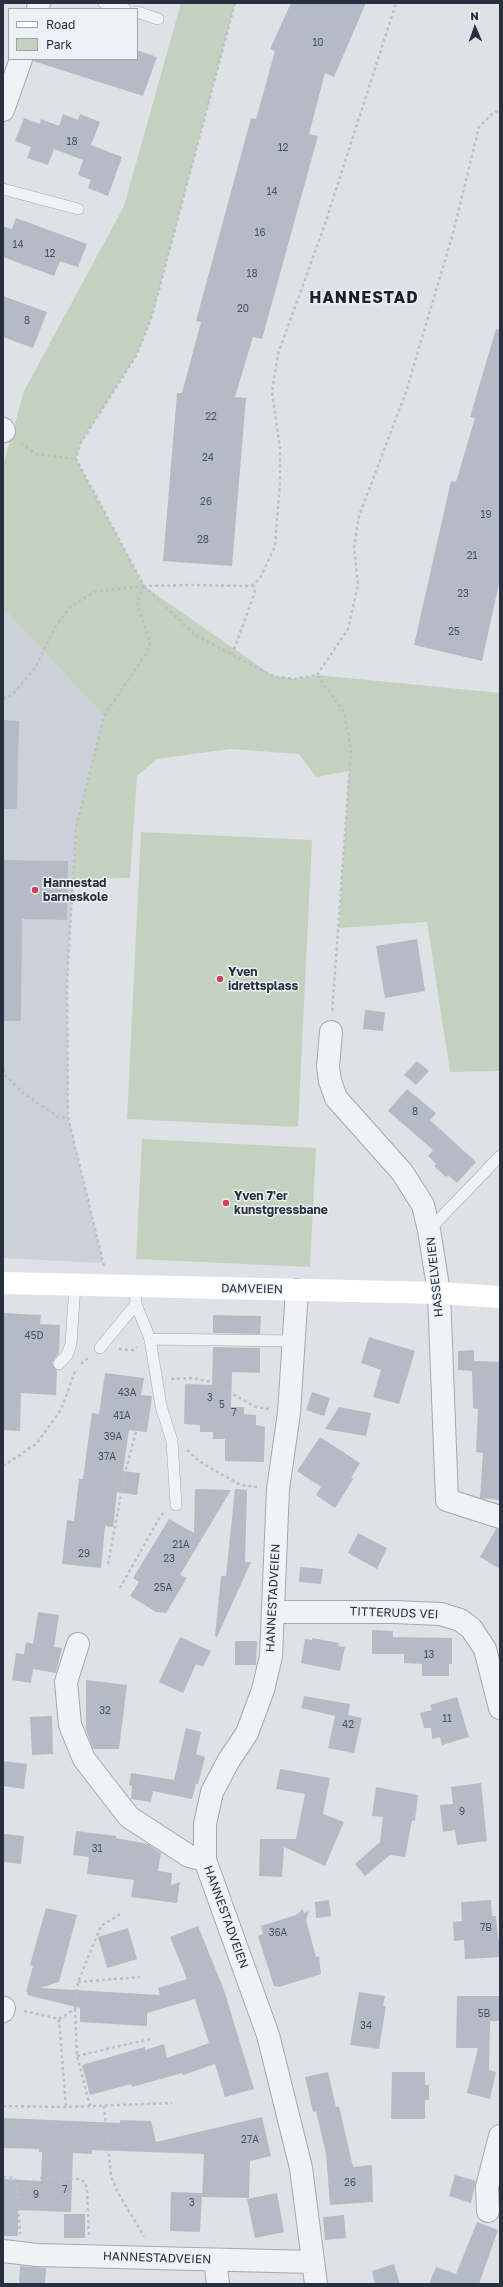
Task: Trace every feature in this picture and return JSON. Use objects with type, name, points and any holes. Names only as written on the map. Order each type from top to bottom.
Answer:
[{"type":"street","points":[[3,110],[21,60]]},
{"type":"street","name":"HASSELVEIEN","points":[[331,1032],[328,1067],[330,1081],[336,1098],[402,1172],[423,1205],[430,1230],[439,1293],[447,1500],[500,1517]]},
{"type":"street","name":"DAMVEIEN","points":[[3,1284],[107,1285],[136,1295],[297,1290],[439,1293],[500,1297]]},
{"type":"street","name":"HANNESTADVEIEN","points":[[297,1290],[289,1413],[278,1489],[271,1656],[263,1690],[247,1733],[229,1760],[212,1792],[205,1824],[205,1860],[268,2035],[301,2168],[316,2284]]},
{"type":"street","name":"TITTERUDS VEI","points":[[274,1612],[394,1612],[441,1614],[460,1620],[471,1628],[485,1649],[500,1708]]},
{"type":"street","points":[[78,1644],[66,1682],[70,1726],[84,1760],[129,1818],[190,1856],[205,1860]]},
{"type":"street","points":[[488,2210],[487,2188],[500,2136]]},
{"type":"street","name":"HANNESTADVEIEN","points":[[12,2252],[89,2256],[312,2262]]},
{"type":"street","points":[[215,2260],[218,2284]]},
{"type":"lane","points":[[104,3],[122,8]]},
{"type":"lane","points":[[138,12],[158,19]]},
{"type":"lane","points":[[3,189],[78,209]]},
{"type":"lane","points":[[430,1230],[500,1156]]},
{"type":"lane","points":[[59,1364],[68,1355],[71,1344],[75,1284]]},
{"type":"lane","points":[[136,1295],[150,1338],[161,1406],[172,1441],[176,1505]]},
{"type":"lane","points":[[100,1348],[136,1295]]},
{"type":"lane","points":[[150,1338],[294,1341]]},
{"type":"path","points":[[235,3],[152,316],[136,356],[80,444],[76,459],[144,586],[195,634],[273,676],[294,679],[317,675],[348,628],[358,585],[354,547],[359,516],[406,392],[453,233],[479,127],[493,113],[500,110]]},
{"type":"path","points":[[3,699],[12,695],[35,668],[56,626],[71,606],[94,592],[144,586],[191,584],[247,586],[253,585],[260,578],[275,546],[280,482],[280,448],[272,392],[278,354],[324,227],[396,3]]},
{"type":"path","points":[[4,430],[36,454],[76,459]]},
{"type":"path","points":[[232,655],[255,592],[253,585]]},
{"type":"path","points":[[107,1285],[105,1270],[68,1118],[67,981],[76,827],[104,716],[147,652],[150,643],[137,602],[144,586]]},
{"type":"path","points":[[317,675],[344,712],[351,750],[331,1032]]},
{"type":"path","points":[[3,1069],[6,1076],[23,1093],[58,1117],[68,1118]]},
{"type":"path","points":[[80,1365],[100,1348],[133,1350],[150,1338]]},
{"type":"path","points":[[3,1467],[36,1444],[41,1438],[61,1410],[75,1369]]},
{"type":"path","points":[[156,1380],[193,1378],[211,1382],[256,1407],[289,1413]]},
{"type":"path","points":[[108,1564],[125,1473],[137,1428],[161,1406]]},
{"type":"path","points":[[172,1441],[183,1446],[199,1460],[242,1485],[278,1489]]},
{"type":"path","points":[[120,1588],[161,1515],[176,1505]]},
{"type":"path","points":[[90,2106],[78,2056],[75,2009],[78,1982],[101,1926],[120,1914]]},
{"type":"path","points":[[78,1982],[140,1977]]},
{"type":"path","points":[[4,2010],[35,2012],[59,2019],[75,2009]]},
{"type":"path","points":[[59,2019],[66,2107]]},
{"type":"path","points":[[78,2056],[150,2039]]},
{"type":"path","points":[[3,2106],[66,2107],[172,2103]]},
{"type":"path","points":[[104,2106],[111,2176],[118,2193],[148,2243],[152,2257]]},
{"type":"path","points":[[3,2177],[14,2178],[18,2187],[12,2252]]},
{"type":"path","points":[[40,2178],[79,2179],[84,2182],[87,2189],[89,2256]]},
{"type":"shaded area","points":[[3,608],[104,716],[76,827],[67,981],[68,1117],[103,1263],[3,1258]]},
{"type":"green space","points":[[181,3],[235,3],[152,316],[136,356],[80,444],[76,459],[144,586],[273,676],[294,679],[318,676],[317,675],[500,693],[500,1071],[450,1072],[427,922],[339,928],[349,771],[316,777],[299,754],[230,749],[157,759],[137,776],[130,878],[73,879],[76,827],[104,716],[3,608],[3,466],[24,391],[124,206]]},
{"type":"green space","name":"Yven idrettsplass","points":[[141,832],[312,840],[298,1127],[127,1119]]},
{"type":"green space","name":"Yven 7'er kunstgressbane","points":[[142,1139],[316,1148],[310,1267],[136,1259]]},
{"type":"building","points":[[291,3],[366,3],[334,77],[325,73],[309,134],[318,136],[262,339],[253,337],[235,397],[246,398],[232,566],[163,561],[177,393],[182,393],[201,322],[196,321],[251,118],[256,119],[275,51],[270,49]]},
{"type":"building","points":[[138,50],[157,57],[143,96],[33,61],[138,60]]},
{"type":"building","points":[[63,114],[78,120],[80,114],[100,122],[91,145],[122,157],[108,196],[88,188],[91,180],[78,175],[83,160],[54,149],[48,165],[27,158],[31,147],[15,141],[24,118],[40,124],[41,119],[59,126]]},
{"type":"building","points":[[16,218],[87,244],[78,267],[60,261],[54,276],[3,257],[3,226],[12,229]]},
{"type":"building","points":[[3,296],[47,312],[33,348],[3,337]]},
{"type":"building","points":[[496,329],[500,330],[500,579],[482,661],[414,645],[451,481],[456,482],[475,418],[470,417]]},
{"type":"building","points":[[3,720],[19,721],[17,809],[3,809]]},
{"type":"building","name":"Hannestad barneskole","points":[[3,860],[68,861],[67,920],[22,919],[21,1021],[3,1021]]},
{"type":"building","points":[[417,939],[425,991],[385,998],[376,946]]},
{"type":"building","points":[[365,1010],[385,1012],[383,1031],[363,1029]]},
{"type":"building","points":[[417,1061],[429,1071],[416,1085],[404,1075]]},
{"type":"building","points":[[407,1089],[436,1113],[430,1120],[476,1162],[457,1183],[448,1175],[446,1177],[434,1166],[436,1164],[428,1156],[433,1150],[388,1111]]},
{"type":"building","points":[[3,1313],[41,1315],[40,1324],[60,1325],[59,1353],[52,1363],[57,1371],[56,1395],[21,1393],[20,1431],[3,1430]]},
{"type":"building","points":[[213,1315],[261,1316],[260,1334],[213,1333]]},
{"type":"building","points":[[369,1337],[415,1351],[399,1404],[373,1397],[381,1370],[361,1363]]},
{"type":"building","points":[[213,1347],[260,1348],[260,1373],[232,1372],[231,1407],[244,1407],[244,1414],[256,1415],[256,1425],[265,1427],[264,1462],[225,1461],[225,1439],[213,1439],[213,1432],[200,1432],[200,1425],[184,1424],[185,1384],[212,1385]]},
{"type":"building","points":[[474,1350],[474,1361],[500,1362],[500,1500],[480,1498],[483,1453],[476,1452],[478,1409],[473,1408],[472,1371],[458,1370],[458,1351]]},
{"type":"building","points":[[105,1373],[144,1378],[141,1395],[152,1396],[147,1432],[129,1430],[123,1471],[140,1473],[137,1495],[117,1492],[113,1527],[105,1526],[101,1568],[62,1564],[67,1520],[74,1521],[79,1479],[83,1479],[92,1413],[99,1414]]},
{"type":"building","points":[[312,1392],[330,1398],[324,1416],[306,1410]]},
{"type":"building","points":[[339,1407],[371,1413],[366,1436],[325,1429]]},
{"type":"building","points":[[320,1437],[360,1463],[351,1478],[354,1478],[335,1508],[316,1495],[321,1487],[297,1471]]},
{"type":"building","points":[[195,1489],[231,1490],[180,1575],[187,1578],[166,1613],[156,1612],[130,1596],[139,1582],[133,1578],[169,1519],[194,1533]]},
{"type":"building","points":[[235,1489],[247,1490],[245,1562],[251,1562],[217,1637],[215,1636],[221,1576],[226,1576]]},
{"type":"building","points":[[496,1529],[500,1529],[500,1569],[480,1557]]},
{"type":"building","points":[[358,1533],[387,1548],[377,1569],[348,1553]]},
{"type":"building","points":[[300,1567],[323,1569],[321,1584],[299,1582]]},
{"type":"building","points":[[38,1612],[59,1615],[54,1647],[62,1648],[56,1673],[33,1669],[31,1683],[12,1680],[16,1653],[24,1654],[26,1642],[33,1644]]},
{"type":"building","points":[[372,1630],[393,1631],[393,1637],[452,1638],[452,1664],[449,1664],[449,1676],[422,1676],[422,1664],[404,1663],[404,1654],[372,1654]]},
{"type":"building","points":[[180,1637],[211,1651],[203,1667],[196,1664],[183,1693],[159,1682]]},
{"type":"building","points":[[312,1638],[339,1643],[338,1646],[345,1647],[340,1671],[301,1663],[305,1639],[312,1640]]},
{"type":"building","points":[[235,1641],[257,1641],[256,1665],[235,1665]]},
{"type":"building","points":[[86,1680],[127,1685],[119,1749],[93,1749],[86,1730]]},
{"type":"building","points":[[304,1696],[350,1704],[348,1715],[362,1718],[354,1753],[328,1748],[335,1716],[301,1708]]},
{"type":"building","points":[[457,1697],[469,1737],[442,1745],[440,1737],[432,1739],[431,1728],[424,1728],[420,1713],[432,1710],[430,1705]]},
{"type":"building","points":[[52,1716],[53,1754],[32,1755],[30,1717]]},
{"type":"building","points":[[186,1728],[201,1732],[196,1754],[205,1757],[198,1784],[196,1784],[192,1799],[153,1791],[151,1802],[131,1799],[132,1786],[129,1785],[131,1773],[174,1780]]},
{"type":"building","points":[[3,1761],[27,1764],[24,1789],[3,1786]]},
{"type":"building","points":[[280,1769],[330,1778],[323,1814],[344,1822],[325,1866],[284,1847],[282,1877],[259,1876],[260,1839],[296,1839],[305,1794],[276,1789]]},
{"type":"building","points":[[481,1783],[487,1841],[457,1845],[455,1830],[443,1832],[440,1805],[453,1804],[451,1787]]},
{"type":"building","points":[[376,1787],[418,1795],[415,1821],[412,1820],[405,1857],[390,1855],[365,1876],[355,1864],[380,1842],[383,1817],[372,1816]]},
{"type":"building","points":[[76,1831],[116,1836],[116,1838],[148,1844],[161,1853],[158,1871],[172,1873],[171,1885],[180,1882],[177,1903],[131,1897],[134,1880],[87,1874],[89,1857],[73,1855]]},
{"type":"building","points":[[3,1834],[24,1836],[21,1864],[3,1862]]},
{"type":"building","points":[[329,1900],[331,1916],[316,1918],[315,1902]]},
{"type":"building","points":[[491,1900],[492,1916],[496,1916],[498,1939],[500,1939],[500,1957],[465,1959],[464,1940],[454,1941],[453,1922],[462,1921],[461,1902]]},
{"type":"building","points":[[46,1908],[77,1915],[59,1982],[40,1988],[160,1995],[158,1988],[187,1979],[170,1937],[198,1926],[224,1990],[254,2089],[225,2097],[215,2064],[183,2075],[182,2073],[132,2087],[131,2084],[90,2095],[82,2065],[145,2047],[145,2050],[164,2044],[167,2058],[209,2043],[195,1999],[147,2013],[147,2026],[80,2022],[80,2008],[27,1995],[28,1992],[26,1992],[33,1966],[30,1965]]},
{"type":"building","points":[[303,1909],[304,1913],[309,1911],[306,1920],[316,1957],[319,1956],[321,1974],[279,1987],[274,1986],[258,1936],[263,1934],[261,1926],[296,1915]]},
{"type":"building","points":[[128,1928],[137,1959],[107,1968],[98,1937]]},
{"type":"building","points":[[359,1992],[385,1996],[383,2006],[386,2006],[379,2049],[350,2045]]},
{"type":"building","points":[[457,1996],[500,1996],[500,2021],[490,2021],[489,2070],[496,2072],[490,2099],[467,2093],[478,2048],[456,2048]]},
{"type":"building","points":[[328,2072],[336,2107],[339,2106],[353,2167],[372,2165],[373,2202],[330,2205],[326,2154],[316,2111],[313,2112],[305,2077]]},
{"type":"building","points":[[392,2072],[425,2072],[425,2085],[429,2085],[429,2100],[425,2100],[425,2119],[391,2119]]},
{"type":"building","points":[[262,2117],[271,2156],[250,2161],[249,2198],[202,2197],[204,2154],[92,2150],[92,2154],[73,2153],[71,2212],[18,2210],[18,2236],[3,2236],[3,2179],[41,2181],[42,2152],[39,2152],[39,2149],[3,2148],[3,2118],[120,2123],[120,2120],[151,2121],[156,2142]]},
{"type":"building","points":[[455,2175],[476,2181],[471,2203],[449,2196]]},
{"type":"building","points":[[171,2192],[202,2193],[200,2232],[170,2231]]},
{"type":"building","points":[[277,2193],[284,2232],[255,2238],[247,2199]]},
{"type":"building","points":[[64,2214],[85,2214],[85,2238],[64,2238]]},
{"type":"building","points":[[344,2215],[346,2238],[325,2240],[323,2217]]},
{"type":"building","points":[[477,2222],[498,2230],[479,2284],[429,2284],[436,2267],[456,2274]]},
{"type":"building","points":[[394,2264],[400,2284],[375,2284],[372,2271]]},
{"type":"building","points":[[20,2266],[46,2268],[45,2284],[19,2284]]},
{"type":"place","name":"Hannestad barneskole","points":[[35,890]]},
{"type":"place","name":"Yven idrettsplass","points":[[220,979]]},
{"type":"place","name":"Yven 7'er kunstgressbane","points":[[226,1203]]},
{"type":"district","name":"HANNESTAD","points":[[364,298]]}]
